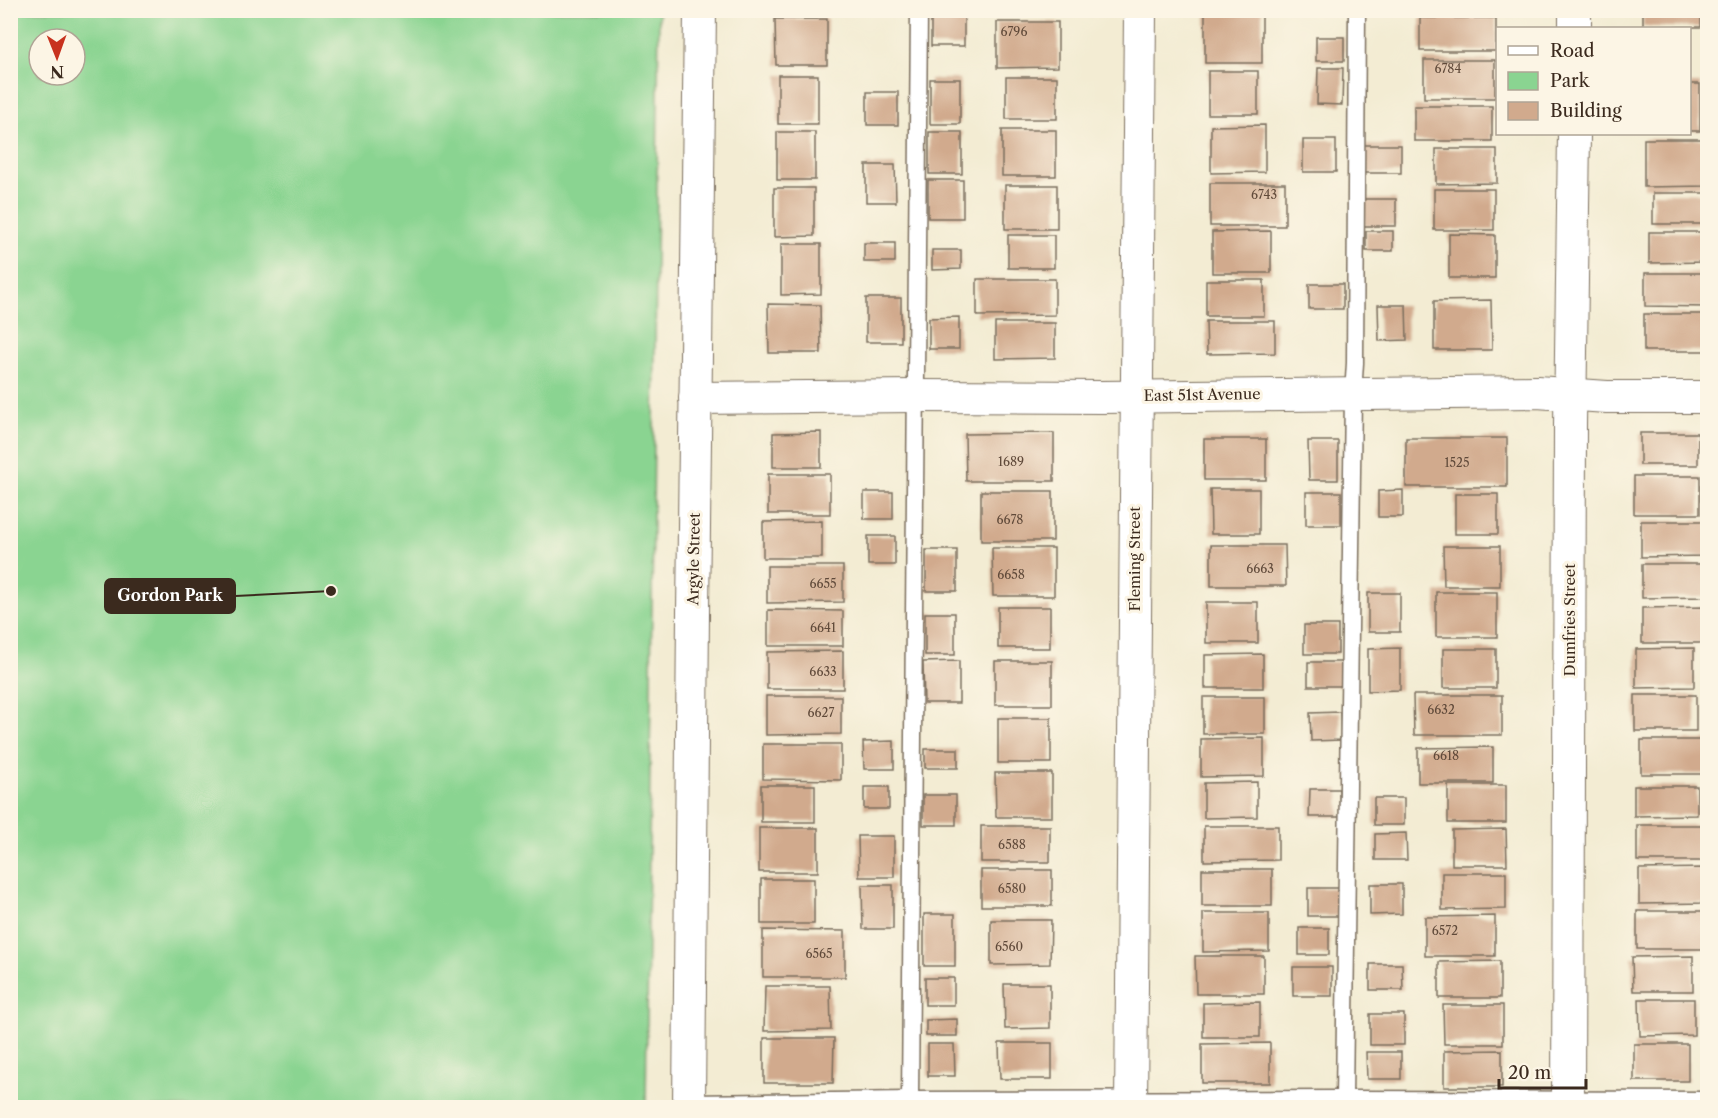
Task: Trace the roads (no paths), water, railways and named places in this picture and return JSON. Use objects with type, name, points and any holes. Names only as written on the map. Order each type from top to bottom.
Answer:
[{"type":"street","name":"Argyle Street","points":[[689,1105],[700,10]]},
{"type":"street","name":"Fleming Street","points":[[1132,1104],[1140,10]]},
{"type":"street","points":[[1575,10],[1575,27]]},
{"type":"street","name":"Dumfries Street","points":[[1568,1104],[1574,135]]},
{"type":"street","name":"East 51st Avenue","points":[[695,398],[1530,392],[1607,397],[1707,397]]},
{"type":"lane","points":[[910,1100],[919,10]]},
{"type":"lane","points":[[1344,1099],[1355,363],[1357,10]]},
{"type":"lane","points":[[689,1105],[910,1100],[1132,1104],[1344,1099],[1568,1104],[1707,1100]]},
{"type":"place","name":"Gordon Park","points":[[331,591]]}]
